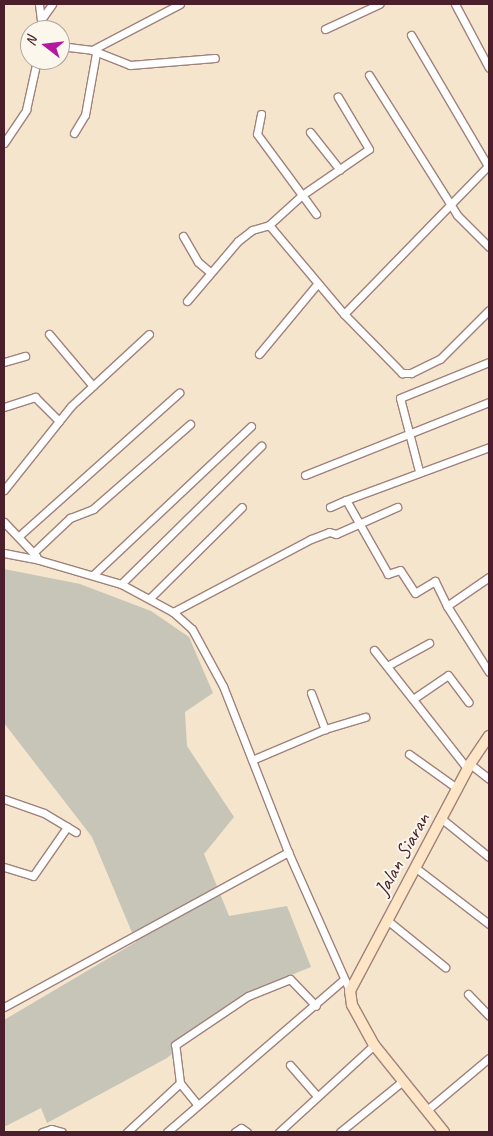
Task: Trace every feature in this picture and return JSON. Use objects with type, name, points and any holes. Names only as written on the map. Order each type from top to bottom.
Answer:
[{"type":"street","points":[[39,4],[42,17]]},
{"type":"street","points":[[42,17],[52,4]]},
{"type":"street","points":[[94,52],[180,4]]},
{"type":"street","points":[[325,29],[380,4]]},
{"type":"street","points":[[455,4],[489,68]]},
{"type":"street","points":[[344,314],[489,166],[411,35]]},
{"type":"street","points":[[70,48],[94,52],[130,65],[214,58]]},
{"type":"street","points":[[74,133],[85,115],[94,52]]},
{"type":"street","points":[[4,143],[26,110],[35,70]]},
{"type":"street","points":[[369,75],[408,132],[450,204],[489,247]]},
{"type":"street","points":[[187,300],[210,272],[252,230],[269,225],[302,196],[370,147],[338,98]]},
{"type":"street","points":[[261,114],[257,134],[316,214]]},
{"type":"street","points":[[310,132],[340,170]]},
{"type":"street","points":[[269,225],[344,314],[397,371],[406,373],[440,359],[489,313]]},
{"type":"street","points":[[183,236],[198,262],[210,272]]},
{"type":"street","points":[[259,354],[318,283]]},
{"type":"street","points":[[49,334],[92,386]]},
{"type":"street","points":[[4,490],[59,421],[92,386],[149,334]]},
{"type":"street","points":[[4,362],[25,356]]},
{"type":"street","points":[[419,471],[400,398],[489,362]]},
{"type":"street","points":[[18,536],[179,393]]},
{"type":"street","points":[[4,407],[35,397],[59,421]]},
{"type":"street","points":[[305,475],[489,402]]},
{"type":"street","points":[[34,552],[70,518],[93,509],[190,424]]},
{"type":"street","points":[[93,575],[251,426]]},
{"type":"street","points":[[121,584],[261,446]]},
{"type":"street","points":[[330,506],[419,471],[489,447]]},
{"type":"street","points":[[346,500],[388,574],[400,570],[415,593],[434,581],[447,606],[489,672]]},
{"type":"street","points":[[150,598],[242,507]]},
{"type":"street","points":[[173,612],[311,539],[329,532],[336,534],[398,507]]},
{"type":"street","points":[[4,522],[34,552],[39,560]]},
{"type":"street","points":[[4,553],[39,560],[121,584],[173,612],[197,636],[223,686],[288,852],[350,991],[352,1005],[374,1045],[444,1132]]},
{"type":"street","points":[[447,606],[489,577]]},
{"type":"street","points":[[387,666],[429,643]]},
{"type":"street","points":[[374,650],[468,766],[489,779]]},
{"type":"street","points":[[413,699],[448,675],[468,702]]},
{"type":"street","points":[[312,692],[325,729]]},
{"type":"street","points":[[252,760],[325,729],[366,717]]},
{"type":"street","name":"Jalan Siaran","points":[[350,991],[458,789],[468,766],[489,736]]},
{"type":"street","points":[[409,754],[458,789]]},
{"type":"street","points":[[4,799],[44,813],[76,832]]},
{"type":"street","points":[[442,819],[489,857]]},
{"type":"street","points":[[4,867],[33,876],[67,827]]},
{"type":"street","points":[[4,1007],[288,852]]},
{"type":"street","points":[[416,868],[489,924]]},
{"type":"street","points":[[387,920],[445,967]]},
{"type":"street","points":[[197,1104],[180,1083],[174,1046],[248,996],[290,979],[316,1006]]},
{"type":"street","points":[[167,1132],[197,1104],[316,1006],[344,979]]},
{"type":"street","points":[[468,994],[489,1016]]},
{"type":"street","points":[[279,1132],[374,1045]]},
{"type":"street","points":[[427,1110],[488,1062]]},
{"type":"street","points":[[290,1065],[317,1096]]},
{"type":"street","points":[[340,1132],[404,1080]]},
{"type":"street","points":[[126,1132],[180,1083]]},
{"type":"street","points":[[235,1132],[241,1128],[247,1132]]},
{"type":"street","points":[[42,1132],[50,1129],[62,1132]]},
{"type":"shaded area","points":[[4,569],[80,584],[151,611],[189,637],[213,693],[185,712],[187,746],[234,817],[204,854],[229,916],[287,906],[311,967],[244,994],[167,1058],[47,1123],[41,1108],[4,1127],[4,1020],[136,942],[92,837],[4,723]]}]
